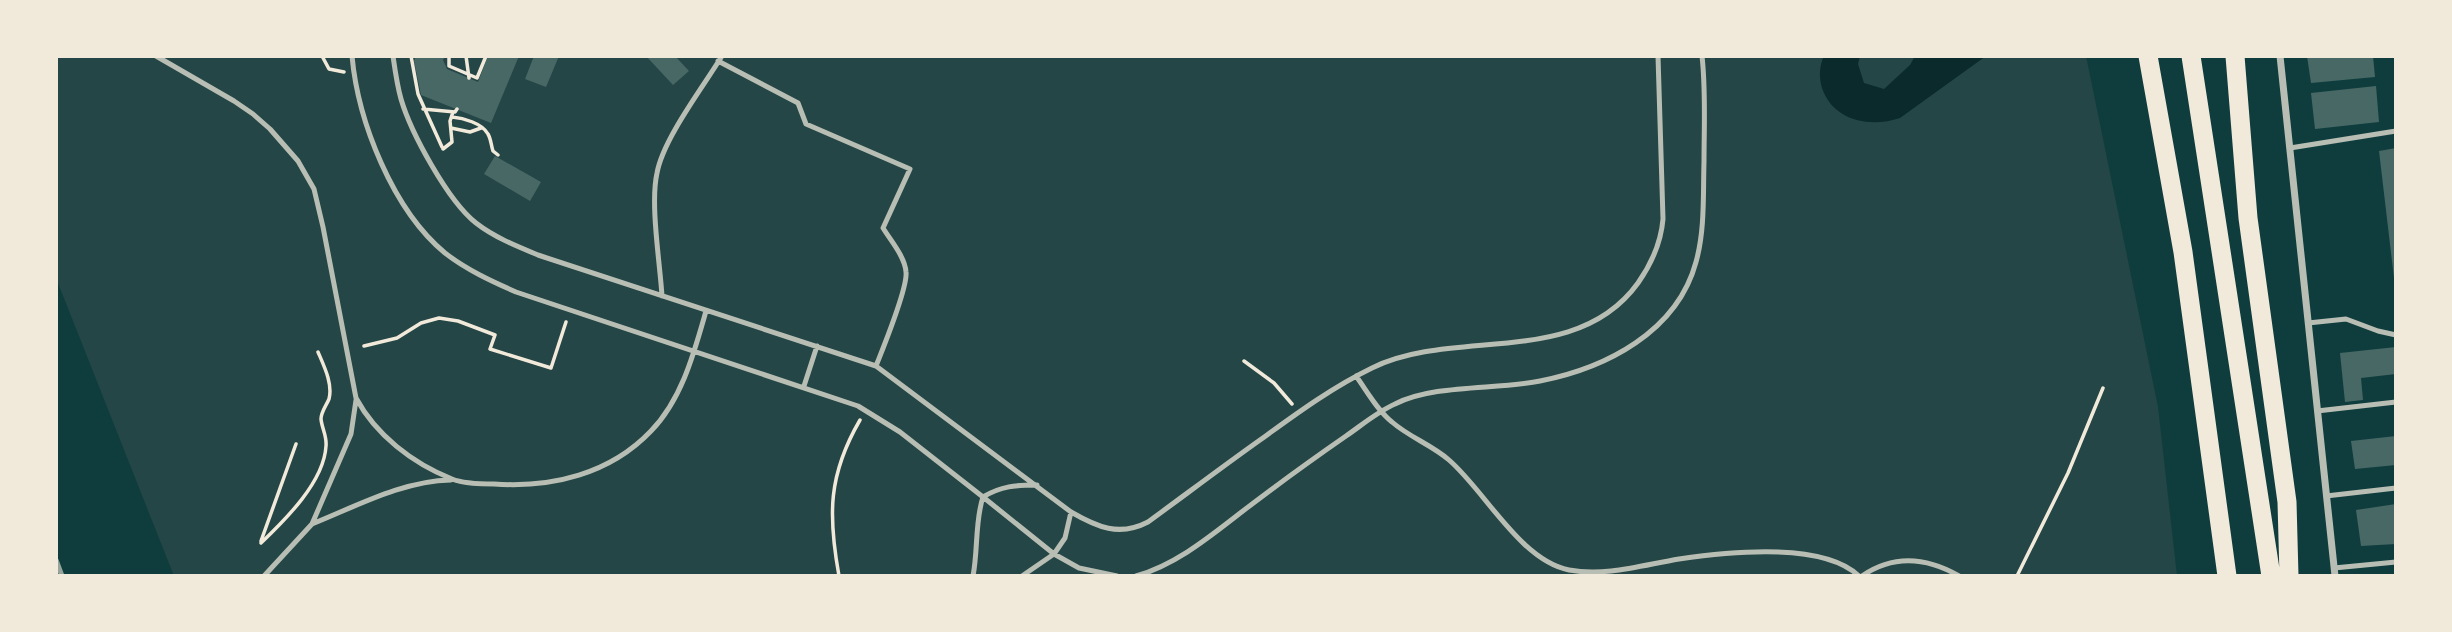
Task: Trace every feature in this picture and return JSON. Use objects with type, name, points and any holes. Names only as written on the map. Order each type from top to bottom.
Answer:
[{"type":"highway","points":[[2192,56],[2271,576]]},
{"type":"highway","points":[[2235,56],[2248,218],[2287,502],[2289,576]]},
{"type":"highway","points":[[2148,59],[2183,252],[2225,552],[2226,576]]},
{"type":"street","points":[[2280,56],[2335,572]]},
{"type":"lane","points":[[156,56],[253,114],[270,129],[298,161],[314,189],[317,202],[356,398],[355,419],[312,524],[264,576]]},
{"type":"lane","points":[[352,56],[353,72],[366,125],[404,205],[428,237],[461,265],[516,292],[804,386],[866,410],[900,432],[1054,554],[1079,568],[1117,576]]},
{"type":"lane","points":[[393,56],[407,116],[439,177],[475,223],[538,255],[876,366],[1071,512],[1105,529],[1116,531],[1137,528],[1148,522],[1298,412],[1356,376],[1394,359],[1415,353],[1516,343],[1560,333],[1614,309],[1631,292],[1648,268],[1662,234],[1658,56]]},
{"type":"lane","points":[[1136,576],[1161,567],[1197,546],[1285,478],[1395,404],[1426,394],[1541,381],[1585,369],[1614,356],[1645,337],[1676,303],[1690,279],[1699,243],[1703,172],[1702,56]]},
{"type":"lane","points":[[662,296],[655,206],[656,173],[667,144],[720,59],[799,103],[806,124],[910,169],[883,228],[907,273],[876,366]]},
{"type":"lane","points":[[2290,148],[2396,131]]},
{"type":"lane","points":[[312,524],[413,484],[432,480],[525,486],[574,477],[612,462],[650,432],[664,415],[681,385],[706,311]]},
{"type":"lane","points":[[2308,323],[2346,319],[2396,335]]},
{"type":"lane","points":[[804,386],[817,346]]},
{"type":"lane","points":[[1356,376],[1382,412],[1405,432],[1449,460],[1524,544],[1544,559],[1566,569],[1589,572],[1748,553],[1798,554],[1838,561],[1860,576],[1895,560],[1909,559],[1947,569],[1959,576]]},
{"type":"lane","points":[[356,398],[367,419],[383,436],[404,453],[454,480]]},
{"type":"lane","points":[[2317,411],[2396,402]]},
{"type":"lane","points":[[973,576],[979,510],[983,497],[999,488],[1037,485]]},
{"type":"lane","points":[[2326,496],[2396,488]]},
{"type":"lane","points":[[1023,576],[1054,554],[1065,538],[1071,512]]},
{"type":"lane","points":[[2335,572],[2396,562]]},
{"type":"path","points":[[322,56],[324,64],[334,72],[353,72]]},
{"type":"path","points":[[411,56],[418,94],[443,148],[452,142],[454,113]]},
{"type":"path","points":[[450,56],[449,66],[477,78],[486,56]]},
{"type":"path","points":[[466,56],[469,76]]},
{"type":"path","points":[[423,108],[454,113],[481,128],[490,137],[493,151],[498,155]]},
{"type":"path","points":[[451,128],[470,132],[481,128]]},
{"type":"path","points":[[364,346],[397,338],[430,319],[448,318],[495,335],[491,349],[551,368],[570,310]]},
{"type":"path","points":[[296,444],[261,543],[307,491],[325,453],[326,438],[321,414],[330,397],[330,388],[318,352]]},
{"type":"path","points":[[1244,361],[1274,383],[1298,412]]},
{"type":"path","points":[[2017,576],[2068,472],[2103,388]]},
{"type":"path","points":[[839,576],[831,535],[831,502],[837,470],[853,432],[866,410]]},
{"type":"shaded area","points":[[56,56],[2086,56],[2158,407],[2177,576],[174,576],[56,278]]},
{"type":"shaded area","points":[[1824,56],[1860,56],[1858,64],[1864,83],[1884,89],[1910,65],[1915,56],[1986,56],[1900,118],[1865,122],[1844,115],[1827,99],[1820,76]]},
{"type":"building","points":[[416,56],[445,56],[443,60],[447,69],[478,82],[488,56],[519,56],[491,123],[421,95],[414,61]]},
{"type":"building","points":[[534,56],[559,56],[546,87],[525,79]]},
{"type":"building","points":[[646,56],[675,56],[689,71],[673,85]]},
{"type":"building","points":[[2307,56],[2373,56],[2375,77],[2311,83]]},
{"type":"building","points":[[2376,86],[2379,122],[2315,129],[2311,93]]},
{"type":"building","points":[[2396,148],[2396,278],[2394,278],[2379,151]]},
{"type":"building","points":[[495,156],[541,182],[530,201],[484,174]]},
{"type":"building","points":[[2396,347],[2396,374],[2361,378],[2363,400],[2345,402],[2340,353]]},
{"type":"building","points":[[2396,436],[2396,465],[2355,469],[2351,441]]},
{"type":"building","points":[[2396,504],[2396,544],[2361,546],[2356,510]]},
{"type":"railway","points":[[56,560],[62,576]]}]
